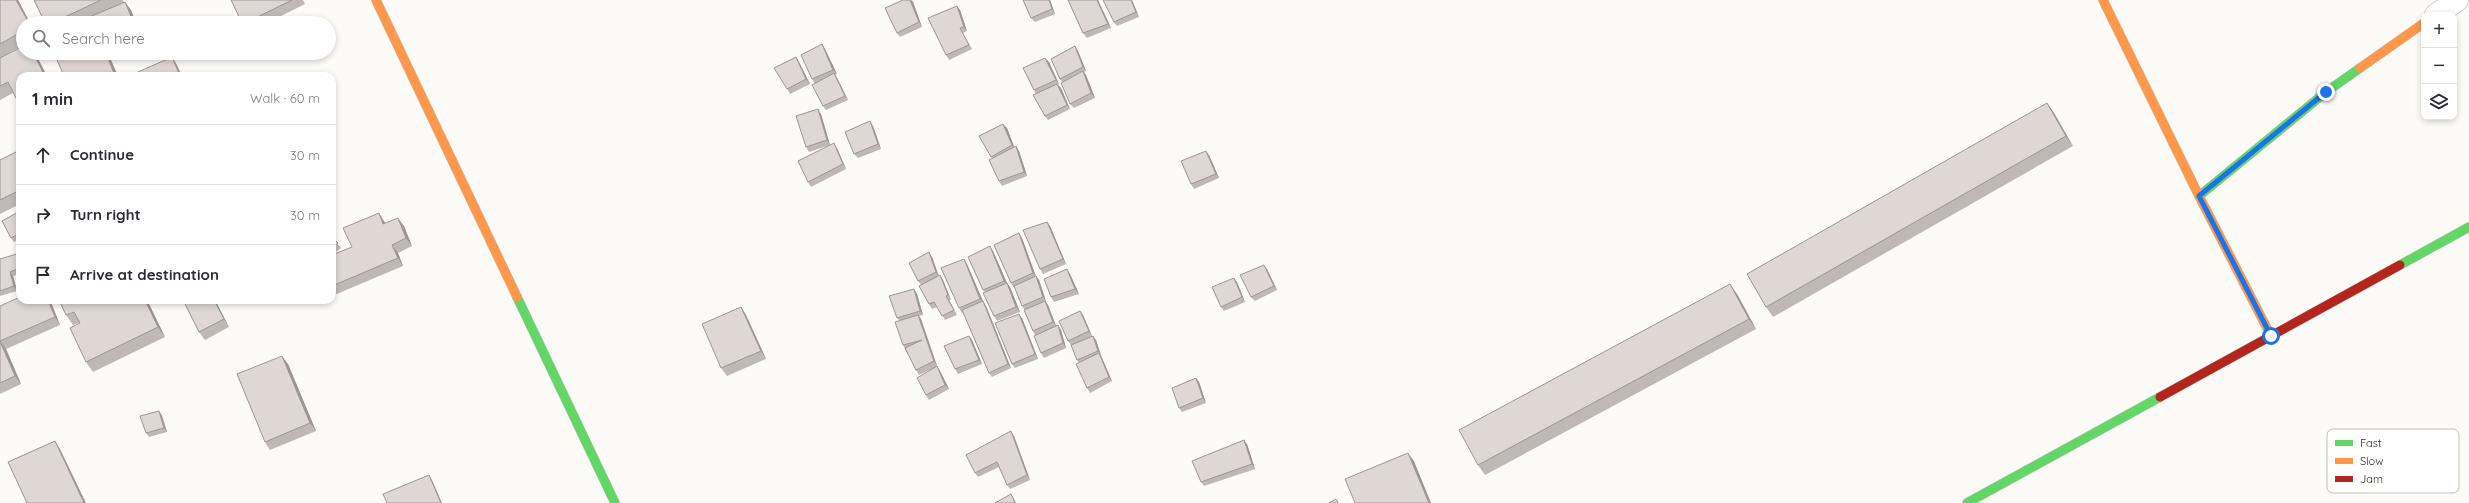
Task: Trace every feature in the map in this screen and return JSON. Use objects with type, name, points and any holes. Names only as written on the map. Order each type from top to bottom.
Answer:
[{"type":"main road","points":[[376,0],[615,503]]},
{"type":"main road","points":[[2103,0],[2199,196],[2271,336]]},
{"type":"main road","points":[[2199,196],[2326,92],[2421,25]]},
{"type":"main road","points":[[1967,503],[2469,227]]},
{"type":"street","points":[[2440,12],[2457,0]]},
{"type":"building","points":[[0,0],[16,0],[25,16],[16,16],[16,35],[0,44]]},
{"type":"building","points":[[34,0],[101,0],[67,16],[42,16]]},
{"type":"building","points":[[231,0],[292,0],[259,16],[239,16]]},
{"type":"building","points":[[903,0],[910,0],[919,22],[897,33],[885,8]]},
{"type":"building","points":[[1023,0],[1049,0],[1052,9],[1031,18]]},
{"type":"building","points":[[1068,0],[1097,0],[1108,24],[1083,33]]},
{"type":"building","points":[[1103,0],[1131,0],[1136,12],[1114,22]]},
{"type":"building","points":[[125,2],[131,16],[92,16]]},
{"type":"building","points":[[957,6],[964,27],[960,28],[969,45],[946,55],[928,18]]},
{"type":"building","points":[[822,44],[833,70],[812,79],[801,55]]},
{"type":"building","points":[[1075,46],[1083,67],[1060,79],[1051,59]]},
{"type":"building","points":[[16,50],[16,60],[37,60],[43,72],[16,72],[16,98],[8,82],[0,86],[0,58]]},
{"type":"building","points":[[796,57],[806,79],[787,89],[774,68]]},
{"type":"building","points":[[1045,58],[1056,80],[1034,90],[1023,68]]},
{"type":"building","points":[[57,60],[109,60],[113,72],[62,72]]},
{"type":"building","points":[[165,60],[173,60],[178,72],[138,72]]},
{"type":"building","points":[[1083,71],[1091,93],[1070,104],[1061,83]]},
{"type":"building","points":[[834,73],[845,96],[823,106],[812,85]]},
{"type":"building","points":[[1057,84],[1067,105],[1045,116],[1033,95]]},
{"type":"building","points":[[2047,103],[2066,136],[1766,307],[1747,274]]},
{"type":"building","points":[[818,109],[827,140],[806,147],[796,116]]},
{"type":"building","points":[[870,121],[878,144],[854,154],[845,132]]},
{"type":"building","points":[[1003,124],[1012,145],[991,157],[979,136]]},
{"type":"building","points":[[834,143],[843,164],[808,182],[798,161]]},
{"type":"building","points":[[1016,146],[1024,172],[999,181],[989,160]]},
{"type":"building","points":[[1206,151],[1216,174],[1191,184],[1181,161]]},
{"type":"building","points":[[16,152],[16,192],[0,200],[0,160]]},
{"type":"building","points":[[16,213],[16,235],[11,238],[2,221]]},
{"type":"building","points":[[379,213],[383,224],[398,218],[406,238],[392,245],[398,258],[336,284],[336,253],[352,247],[343,228]]},
{"type":"building","points":[[1047,222],[1063,259],[1040,269],[1023,230]]},
{"type":"building","points":[[1019,233],[1033,273],[1011,283],[994,245]]},
{"type":"building","points":[[990,246],[1004,281],[983,290],[968,257]]},
{"type":"building","points":[[929,252],[936,272],[918,281],[909,263]]},
{"type":"building","points":[[16,254],[16,270],[10,272],[14,286],[0,291],[0,259]]},
{"type":"building","points":[[964,259],[980,299],[959,308],[941,268]]},
{"type":"building","points":[[1264,265],[1274,286],[1251,297],[1240,275]]},
{"type":"building","points":[[1067,269],[1075,289],[1051,297],[1044,279]]},
{"type":"building","points":[[940,275],[948,295],[946,296],[954,310],[942,316],[934,302],[929,304],[919,286]]},
{"type":"building","points":[[1036,276],[1043,297],[1022,306],[1014,286]]},
{"type":"building","points":[[1234,278],[1242,297],[1221,307],[1212,287]]},
{"type":"building","points":[[1007,283],[1016,307],[994,316],[983,293]]},
{"type":"building","points":[[1730,284],[1749,319],[1478,465],[1459,430]]},
{"type":"building","points":[[914,289],[920,311],[897,318],[889,296]]},
{"type":"building","points":[[16,299],[16,304],[50,304],[55,317],[0,341],[0,306]]},
{"type":"building","points":[[983,301],[1008,364],[989,373],[962,310]]},
{"type":"building","points":[[1045,301],[1053,322],[1033,331],[1024,310]]},
{"type":"building","points":[[61,304],[147,304],[158,327],[86,362],[70,328],[80,323],[74,312],[66,315]]},
{"type":"building","points":[[185,304],[216,304],[224,319],[199,332]]},
{"type":"building","points":[[741,307],[761,351],[721,368],[702,324]]},
{"type":"building","points":[[1080,311],[1089,331],[1068,341],[1059,321]]},
{"type":"building","points":[[1019,314],[1035,354],[1012,364],[995,323]]},
{"type":"building","points":[[918,315],[934,361],[916,370],[905,348],[922,340],[903,345],[895,322]]},
{"type":"building","points":[[1058,325],[1063,343],[1041,353],[1034,336]]},
{"type":"building","points":[[969,336],[979,360],[955,369],[944,346]]},
{"type":"building","points":[[1093,336],[1098,351],[1077,360],[1071,345]]},
{"type":"building","points":[[0,341],[15,376],[0,383]]},
{"type":"building","points":[[1099,353],[1109,377],[1087,388],[1076,364]]},
{"type":"building","points":[[282,356],[310,423],[265,442],[237,374]]},
{"type":"building","points":[[937,366],[945,385],[926,395],[917,378]]},
{"type":"building","points":[[1196,378],[1203,398],[1179,408],[1172,388]]},
{"type":"building","points":[[159,411],[164,428],[146,433],[140,416]]},
{"type":"building","points":[[1011,431],[1027,475],[1007,485],[997,462],[975,473],[966,455]]},
{"type":"building","points":[[1244,440],[1252,464],[1201,482],[1192,461]]},
{"type":"building","points":[[55,441],[84,503],[27,503],[8,462]]},
{"type":"building","points":[[1408,453],[1429,503],[1355,503],[1345,479]]},
{"type":"building","points":[[429,475],[441,503],[387,503],[383,494]]},
{"type":"building","points":[[1011,494],[1015,503],[995,503]]},
{"type":"building","points":[[1336,499],[1338,503],[1329,503]]},
{"type":"traffic: fast","points":[[2199,196],[2326,92],[2360,68]]},
{"type":"traffic: fast","points":[[2400,265],[2469,227]]},
{"type":"traffic: fast","points":[[517,297],[615,503]]},
{"type":"traffic: fast","points":[[1967,503],[2160,397]]},
{"type":"traffic: slow","points":[[376,0],[517,297]]},
{"type":"traffic: slow","points":[[2103,0],[2199,196],[2271,336]]},
{"type":"traffic: slow","points":[[2360,68],[2421,25]]},
{"type":"traffic: jam","points":[[2160,397],[2400,265]]},
{"type":"route","points":[[2271,336],[2199,196],[2326,92]]}]
